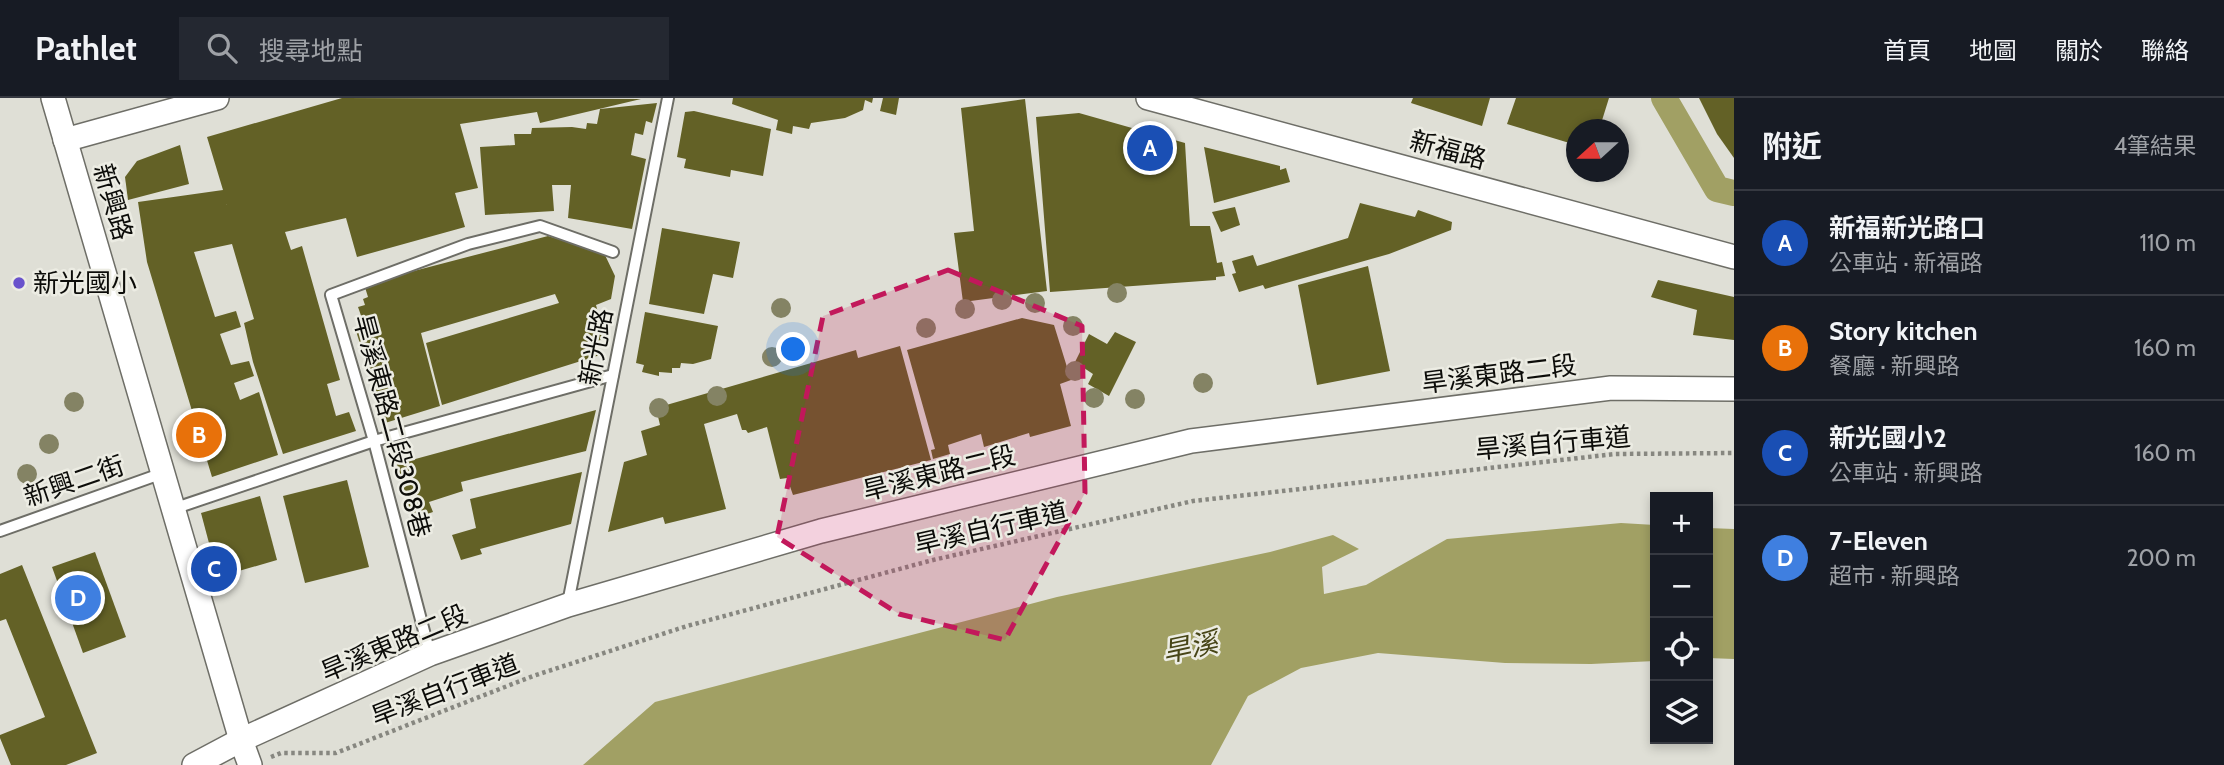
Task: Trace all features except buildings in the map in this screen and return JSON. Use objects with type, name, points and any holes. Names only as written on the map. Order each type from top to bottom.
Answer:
[{"type":"street","name":"新興路","points":[[53,98],[250,765]]},
{"type":"street","points":[[65,140],[217,98]]},
{"type":"street","name":"新福路","points":[[1148,98],[1734,257]]},
{"type":"street","name":"旱溪東路二段","points":[[194,765],[241,740],[429,654],[568,605],[821,531],[1191,442],[1611,388],[1734,389]]},
{"type":"lane","name":"新光路","points":[[568,605],[668,98]]},
{"type":"lane","name":"旱溪東路二段308巷","points":[[429,654],[374,441],[331,295],[468,244],[540,226],[612,252]]},
{"type":"lane","points":[[173,509],[374,441],[613,375]]},
{"type":"lane","name":"新興二街","points":[[0,531],[163,473]]},
{"type":"path","name":"旱溪自行車道","points":[[281,753],[336,753],[533,676],[687,626],[933,560],[1193,501],[1615,454],[1734,453]]},
{"type":"highlighted area","points":[[948,270],[1082,326],[1085,493],[1005,640],[899,614],[777,537],[823,316]]},
{"type":"water","name":"旱溪","points":[[1621,523],[1650,525],[1650,661],[1505,663],[1378,653],[1301,668],[1248,696],[1211,765],[583,765],[655,702],[1057,597],[1270,552],[1333,535],[1359,549],[1322,567],[1324,594],[1366,585],[1447,539]]},
{"type":"water","points":[[1713,528],[1734,529],[1734,659],[1713,658]]},
{"type":"waterway","points":[[1664,98],[1717,189],[1734,193]]},
{"type":"place","name":"新福新光路口","points":[[1150,148]]},
{"type":"place","name":"新光國小","points":[[19,283]]},
{"type":"place","name":"Story kitchen","points":[[199,435]]},
{"type":"place","name":"新光國小2","points":[[214,569]]},
{"type":"place","name":"7-Eleven","points":[[78,598]]}]
